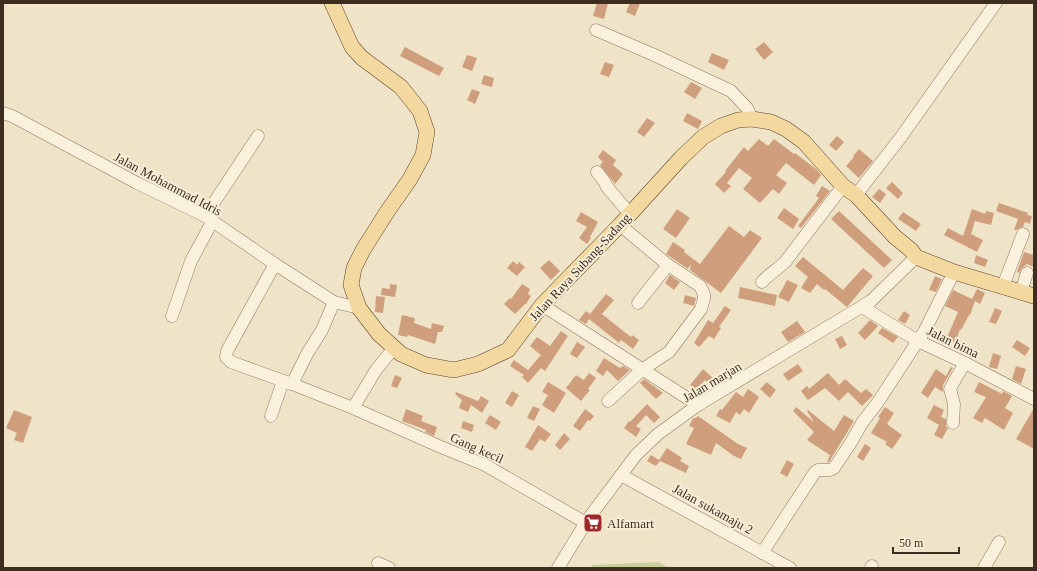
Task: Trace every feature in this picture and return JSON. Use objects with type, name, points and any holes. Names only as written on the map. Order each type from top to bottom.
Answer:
[{"type":"main road","name":"Jalan Raya Subang-Sadang","points":[[332,3],[352,47],[362,58],[401,87],[420,111],[427,132],[423,155],[410,179],[387,212],[354,268],[351,285],[359,308],[379,334],[401,354],[426,365],[454,370],[478,364],[508,350],[542,305],[625,219],[681,158],[702,137],[721,126],[738,120],[752,119],[770,122],[786,129],[804,142],[843,186],[856,195],[895,237],[911,250],[916,257],[954,272],[1027,294]]},
{"type":"street","points":[[856,195],[901,137],[996,3]]},
{"type":"street","points":[[596,30],[731,91],[747,108],[752,119]]},
{"type":"street","name":"Jalan Mohammad Idris","points":[[3,112],[208,219],[334,302],[359,308]]},
{"type":"street","points":[[172,316],[191,261],[208,219],[258,136]]},
{"type":"street","points":[[597,172],[604,181],[625,219],[668,266],[700,286],[704,294],[701,309],[669,352],[644,369],[608,401]]},
{"type":"street","points":[[762,282],[767,276],[778,269],[785,262],[843,186]]},
{"type":"street","points":[[1002,286],[1023,234]]},
{"type":"street","name":"Jalan marjan","points":[[558,568],[586,523],[621,475],[636,455],[658,434],[698,406],[871,301],[916,257]]},
{"type":"street","name":"Gang kecil","points":[[275,264],[227,351],[226,357],[231,362],[353,408],[485,465],[586,523]]},
{"type":"street","points":[[638,303],[668,266]]},
{"type":"street","points":[[762,553],[815,472],[818,470],[830,470],[834,468],[862,423],[878,402],[925,330],[954,272]]},
{"type":"street","points":[[1027,273],[1027,294]]},
{"type":"street","points":[[271,416],[287,382],[322,330],[334,302]]},
{"type":"street","points":[[542,305],[644,369],[698,406]]},
{"type":"street","name":"Jalan bima","points":[[862,307],[918,341],[1034,399]]},
{"type":"street","points":[[353,408],[376,370],[393,348]]},
{"type":"street","points":[[953,423],[954,404],[950,389],[965,364]]},
{"type":"street","name":"Jalan sukamaju 2","points":[[621,475],[790,568]]},
{"type":"street","points":[[984,568],[999,542]]},
{"type":"green space","points":[[658,562],[670,568],[591,568],[592,565]]},
{"type":"building","points":[[597,3],[608,3],[604,19],[593,16]]},
{"type":"building","points":[[630,3],[640,3],[635,16],[626,12]]},
{"type":"building","points":[[764,42],[773,52],[764,60],[755,49]]},
{"type":"building","points":[[405,47],[444,68],[439,76],[400,56]]},
{"type":"building","points":[[712,53],[729,60],[724,70],[708,62]]},
{"type":"building","points":[[467,55],[477,58],[472,71],[462,67]]},
{"type":"building","points":[[605,62],[614,65],[609,77],[600,74]]},
{"type":"building","points":[[484,75],[494,78],[492,87],[481,84]]},
{"type":"building","points":[[691,82],[702,88],[695,99],[684,92]]},
{"type":"building","points":[[472,89],[480,92],[475,104],[467,100]]},
{"type":"building","points":[[687,113],[702,121],[698,129],[683,121]]},
{"type":"building","points":[[647,118],[655,123],[644,137],[637,132]]},
{"type":"building","points":[[837,136],[844,142],[836,151],[829,145]]},
{"type":"building","points":[[759,139],[768,146],[774,139],[816,169],[821,175],[814,185],[786,163],[776,175],[787,183],[779,194],[773,189],[760,203],[743,189],[752,178],[739,168],[727,183],[731,186],[724,193],[715,184],[726,172],[725,171],[744,147],[748,151]]},
{"type":"building","points":[[859,149],[873,161],[859,178],[846,166]]},
{"type":"building","points":[[603,150],[616,160],[613,165],[623,174],[615,184],[600,165],[603,162],[598,157]]},
{"type":"building","points":[[892,182],[903,193],[898,199],[886,188]]},
{"type":"building","points":[[822,186],[830,191],[801,228],[798,226],[819,198],[816,196]]},
{"type":"building","points":[[879,189],[886,194],[880,203],[872,197]]},
{"type":"building","points":[[999,203],[1028,213],[1027,215],[1032,216],[1030,224],[1025,222],[1023,227],[1014,230],[1018,219],[996,211]]},
{"type":"building","points":[[784,208],[799,219],[793,229],[777,218]]},
{"type":"building","points":[[677,209],[690,218],[676,238],[663,229]]},
{"type":"building","points":[[972,209],[985,214],[986,211],[994,213],[991,225],[975,221],[971,234],[983,240],[977,252],[944,235],[948,228],[963,236]]},
{"type":"building","points":[[839,211],[892,260],[884,268],[831,219]]},
{"type":"building","points":[[581,212],[598,222],[587,244],[579,238],[587,227],[576,221]]},
{"type":"building","points":[[903,212],[921,224],[916,231],[898,219]]},
{"type":"building","points":[[729,226],[744,237],[750,230],[762,238],[721,293],[690,270],[691,264],[688,269],[666,254],[673,242],[685,250],[684,252],[700,264]]},
{"type":"building","points":[[1024,252],[1034,255],[1034,267],[1027,264],[1019,273],[1017,272]]},
{"type":"building","points":[[976,255],[988,260],[985,267],[974,263]]},
{"type":"building","points":[[803,257],[843,290],[863,268],[873,276],[847,307],[817,284],[810,293],[801,288],[808,277],[795,266]]},
{"type":"building","points":[[549,260],[560,271],[551,280],[540,268]]},
{"type":"building","points":[[513,261],[517,265],[519,262],[525,267],[517,276],[507,268]]},
{"type":"building","points":[[670,275],[680,282],[674,290],[665,283]]},
{"type":"building","points":[[935,276],[942,279],[936,292],[929,290]]},
{"type":"building","points":[[787,280],[798,285],[789,302],[778,297]]},
{"type":"building","points":[[390,284],[397,285],[395,297],[381,295],[382,288],[390,289]]},
{"type":"building","points":[[522,284],[530,289],[528,294],[531,296],[526,304],[515,314],[504,304],[510,298],[511,299]]},
{"type":"building","points":[[740,287],[777,295],[775,306],[738,298]]},
{"type":"building","points":[[977,289],[985,293],[980,304],[975,301],[970,315],[961,330],[960,329],[955,343],[946,340],[958,312],[945,306],[953,290],[972,299]]},
{"type":"building","points":[[606,294],[614,300],[602,314],[631,337],[632,335],[639,340],[633,349],[621,340],[619,343],[589,319],[586,324],[579,320],[586,311],[590,314]]},
{"type":"building","points":[[685,295],[696,298],[694,306],[683,303]]},
{"type":"building","points":[[376,296],[385,297],[383,313],[375,312]]},
{"type":"building","points":[[725,306],[731,310],[719,327],[721,328],[714,339],[709,336],[699,347],[694,343],[708,320],[713,323]]},
{"type":"building","points":[[995,308],[1002,311],[996,324],[989,322]]},
{"type":"building","points":[[904,311],[910,315],[905,324],[898,320]]},
{"type":"building","points":[[402,315],[415,318],[414,323],[431,329],[432,323],[444,326],[442,332],[438,332],[435,344],[408,335],[407,337],[398,335]]},
{"type":"building","points":[[870,320],[878,326],[865,340],[858,333]]},
{"type":"building","points":[[797,321],[805,332],[788,342],[781,332]]},
{"type":"building","points":[[882,328],[898,337],[893,343],[878,333]]},
{"type":"building","points":[[561,331],[568,336],[545,371],[541,368],[528,383],[522,377],[524,375],[510,366],[514,360],[528,370],[541,355],[530,346],[537,337],[550,346]]},
{"type":"building","points":[[842,336],[847,345],[840,349],[835,339]]},
{"type":"building","points":[[1017,340],[1030,348],[1025,356],[1012,347]]},
{"type":"building","points":[[577,342],[585,347],[577,358],[570,354]]},
{"type":"building","points":[[993,353],[1001,356],[997,369],[989,367]]},
{"type":"building","points":[[604,358],[620,368],[623,366],[630,370],[618,381],[607,370],[603,376],[596,371]]},
{"type":"building","points":[[798,364],[803,371],[788,381],[783,374]]},
{"type":"building","points":[[1016,366],[1026,369],[1021,384],[1012,379]]},
{"type":"building","points":[[951,367],[953,368],[943,385],[943,392],[935,387],[928,398],[921,393],[936,369],[946,376]]},
{"type":"building","points":[[703,369],[713,378],[708,383],[705,380],[696,390],[690,385]]},
{"type":"building","points":[[589,373],[596,378],[588,389],[590,390],[581,401],[566,388],[576,375],[584,380]]},
{"type":"building","points":[[828,373],[839,385],[845,379],[861,393],[866,389],[873,395],[862,406],[848,392],[839,401],[825,388],[808,400],[801,391],[807,386],[809,389]]},
{"type":"building","points":[[395,375],[402,378],[397,388],[391,386]]},
{"type":"building","points":[[644,379],[663,393],[656,399],[640,383]]},
{"type":"building","points":[[548,382],[566,393],[554,413],[542,405],[548,395],[542,392]]},
{"type":"building","points":[[767,382],[776,390],[770,398],[760,389]]},
{"type":"building","points":[[979,382],[1002,394],[1003,391],[1012,396],[1005,408],[1013,413],[1004,430],[985,418],[982,423],[973,418],[986,397],[974,392]]},
{"type":"building","points":[[748,389],[759,397],[749,413],[744,409],[740,415],[736,412],[730,423],[716,416],[720,409],[722,410],[736,392],[743,397]]},
{"type":"building","points":[[512,391],[519,395],[512,407],[505,403]]},
{"type":"building","points":[[456,392],[478,401],[481,396],[489,401],[482,413],[471,405],[468,412],[459,408],[462,400],[455,394]]},
{"type":"building","points":[[647,404],[660,417],[654,423],[646,415],[636,426],[641,429],[636,437],[624,428],[629,421],[630,422]]},
{"type":"building","points":[[934,405],[944,410],[941,417],[946,419],[946,426],[948,428],[942,439],[934,435],[939,425],[927,418]]},
{"type":"building","points":[[533,406],[540,409],[534,421],[527,418]]},
{"type":"building","points":[[796,407],[814,422],[807,411],[808,410],[834,431],[844,415],[854,421],[829,462],[827,462],[830,455],[807,440],[814,432],[793,411]]},
{"type":"building","points":[[885,407],[894,413],[887,424],[902,435],[892,449],[885,444],[887,442],[871,433],[880,418],[878,417]]},
{"type":"building","points":[[1034,408],[1034,449],[1016,439]]},
{"type":"building","points":[[406,409],[423,416],[421,421],[437,427],[434,436],[425,432],[426,430],[402,421]]},
{"type":"building","points":[[585,409],[594,416],[590,421],[588,420],[580,431],[573,426]]},
{"type":"building","points":[[14,410],[32,417],[23,443],[14,440],[17,433],[6,428]]},
{"type":"building","points":[[490,415],[501,422],[496,430],[485,423]]},
{"type":"building","points":[[698,416],[738,444],[747,448],[741,459],[734,456],[716,443],[711,455],[686,444],[694,428],[689,426],[693,418]]},
{"type":"building","points":[[463,421],[474,425],[472,432],[461,428]]},
{"type":"building","points":[[538,425],[551,434],[545,442],[540,439],[532,451],[525,447]]},
{"type":"building","points":[[564,433],[570,439],[560,450],[555,445]]},
{"type":"building","points":[[865,444],[871,448],[863,461],[857,457]]},
{"type":"building","points":[[667,448],[682,458],[680,461],[689,466],[686,473],[660,461],[656,466],[647,461],[651,455],[659,460]]},
{"type":"building","points":[[787,460],[794,464],[787,477],[780,473]]},
{"type":"place","name":"Alfamart","points":[[593,523]]}]
